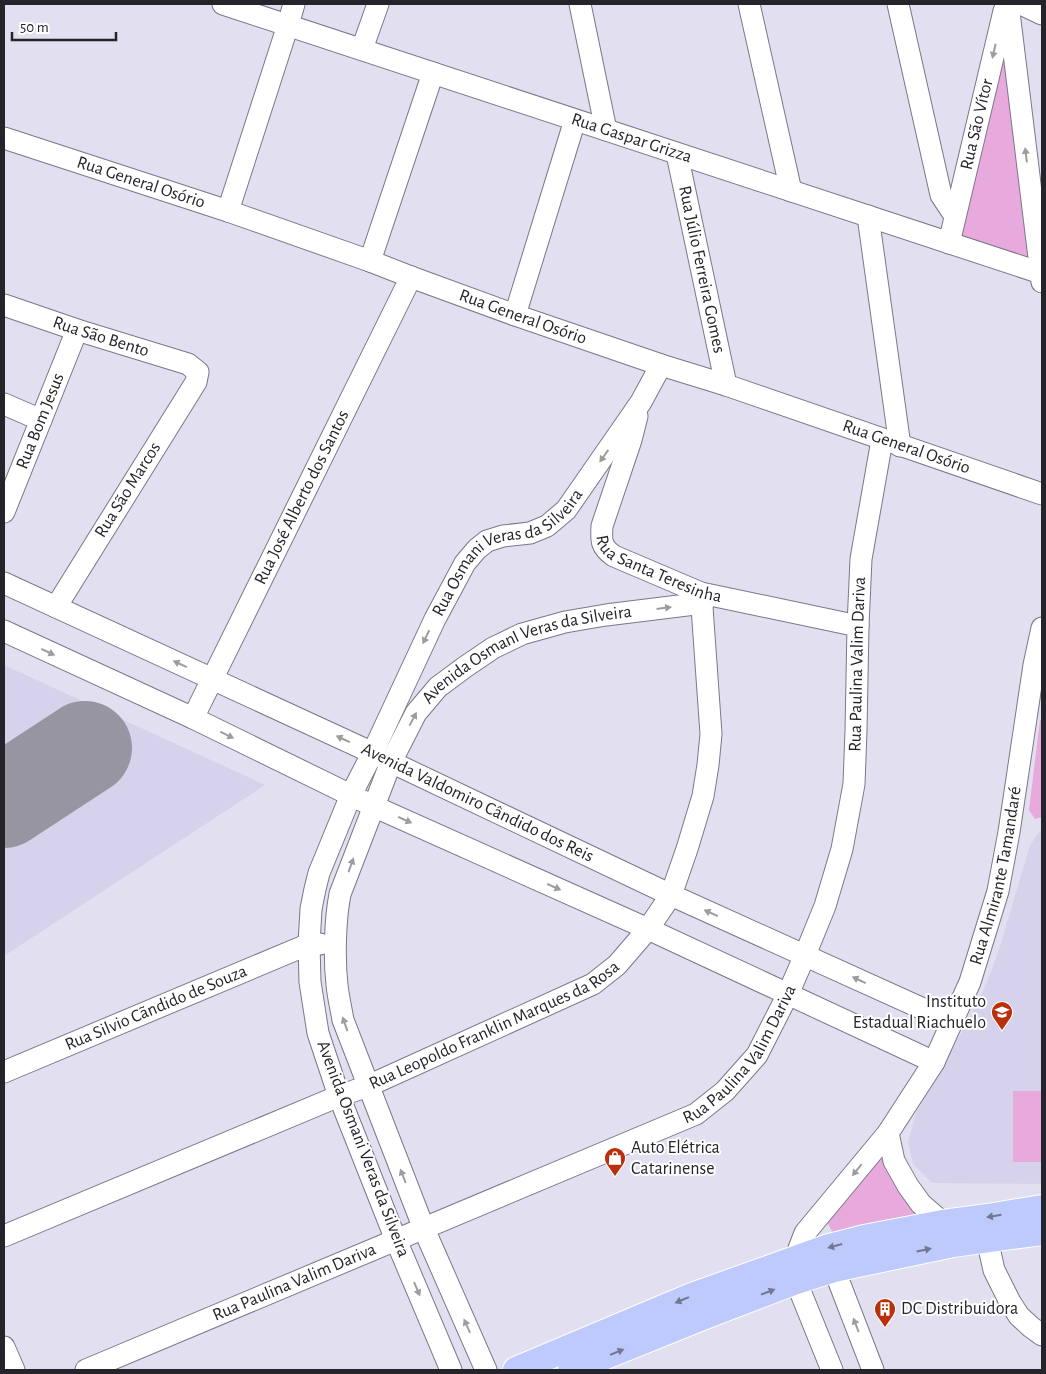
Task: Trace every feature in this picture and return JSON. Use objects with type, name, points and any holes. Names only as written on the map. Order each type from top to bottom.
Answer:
[{"type":"main road","points":[[572,1370],[705,1316],[795,1270],[829,1247],[943,1223],[1042,1208]]},
{"type":"main road","points":[[516,1370],[692,1296],[795,1270],[834,1269],[987,1238],[1042,1232]]},
{"type":"street","name":"Rua Gaspar Grizza","points":[[223,4],[949,243],[1042,278]]},
{"type":"street","points":[[228,211],[294,4]]},
{"type":"street","points":[[362,49],[378,4]]},
{"type":"street","points":[[580,4],[606,130]]},
{"type":"street","points":[[749,4],[791,191]]},
{"type":"street","points":[[898,4],[941,195],[955,216]]},
{"type":"street","points":[[1007,4],[1036,186],[1042,278]]},
{"type":"street","name":"Rua São Vítor","points":[[949,243],[1007,4]]},
{"type":"street","points":[[1022,4],[1042,14]]},
{"type":"street","points":[[370,261],[433,73]]},
{"type":"street","points":[[515,314],[575,120]]},
{"type":"street","name":"Rua General Osório","points":[[4,138],[228,211],[661,365],[726,385],[1042,494]]},
{"type":"street","name":"Rua Júlio Ferreira Gomes","points":[[677,154],[726,385]]},
{"type":"street","name":"Rua Paulina Valim Dariva","points":[[86,1370],[696,1114],[725,1091],[757,1055],[788,994],[825,906],[842,849],[854,784],[861,559],[891,443],[868,216]]},
{"type":"street","name":"Rua José Alberto dos Santos","points":[[193,718],[411,277]]},
{"type":"street","name":"Rua São Bento","points":[[4,306],[188,364],[198,372]]},
{"type":"street","name":"Rua Bom Jesus","points":[[4,512],[77,330]]},
{"type":"street","name":"Rua Osmani Veras da Silveira","points":[[382,757],[435,619],[465,563],[487,541],[503,536],[530,533],[547,526],[566,510],[641,402],[661,365]]},
{"type":"street","name":"Rua São Marcos","points":[[56,607],[196,382],[198,372]]},
{"type":"street","name":"Rua Santa Teresinha","points":[[641,402],[631,440],[602,526],[601,540],[606,551],[702,598],[858,626]]},
{"type":"street","points":[[4,404],[41,420]]},
{"type":"street","name":"Avenida Valdomiro Cândido dos Reis","points":[[4,583],[382,757],[671,895],[952,1022]]},
{"type":"street","name":"Avenida OsmanI Veras da Silveira","points":[[382,757],[416,712],[438,687],[493,648],[522,634],[565,622],[702,598]]},
{"type":"street","name":"Rua Leopoldo Franklin Marques da Rosa","points":[[4,1236],[338,1096],[368,1086],[593,984],[618,964],[648,929],[671,895],[700,805],[708,765],[711,734],[702,598]]},
{"type":"street","name":"Rua Almirante Tamandaré","points":[[795,1270],[805,1233],[888,1132],[934,1062],[970,982],[998,891],[1038,674],[1042,628]]},
{"type":"street","points":[[4,632],[193,718],[373,806],[648,929],[934,1062]]},
{"type":"street","name":"Avenida Osmani Veras da Silveira","points":[[382,757],[351,795],[319,873],[311,908],[308,944],[310,982],[318,1033],[338,1096],[451,1370]]},
{"type":"street","name":"Avenida Osmani Veras da Silveira","points":[[382,757],[373,806],[340,894],[338,906],[336,944],[337,984],[343,1020],[424,1229],[486,1370]]},
{"type":"street","points":[[315,889],[340,894]]},
{"type":"street","points":[[308,944],[336,944]]},
{"type":"street","name":"Rua Silvio Cãndido de Souza","points":[[4,1072],[308,944]]},
{"type":"street","points":[[888,1132],[894,1160],[908,1186],[921,1204],[943,1223]]},
{"type":"street","points":[[987,1238],[994,1270],[1010,1302],[1019,1316],[1042,1335]]},
{"type":"street","points":[[834,1269],[873,1370]]},
{"type":"street","points":[[795,1270],[832,1370]]},
{"type":"street","points":[[4,1347],[14,1370]]},
{"type":"shaded area","points":[[1004,41],[1033,262],[958,235]]},
{"type":"shaded area","points":[[4,665],[265,785],[4,956]]},
{"type":"shaded area","points":[[1042,719],[1042,817],[1035,819],[1029,810],[1040,720]]},
{"type":"shaded area","name":"Instituto Estadual Riachuelo","points":[[1042,830],[1042,1184],[932,1183],[913,1164],[908,1142],[917,1110],[942,1069],[983,992],[999,950],[1030,845]]},
{"type":"shaded area","points":[[1013,1091],[1042,1091],[1042,1162],[1013,1162]]},
{"type":"shaded area","points":[[877,1158],[883,1159],[916,1211],[912,1219],[833,1233],[828,1224],[828,1217]]},
{"type":"runway","points":[[4,801],[85,748]]},
{"type":"place","name":"Instituto Estadual Riachuelo","points":[[1002,1031]]},
{"type":"place","name":"Auto Elétrica Catarinense","points":[[615,1177]]},
{"type":"place","name":"DC Distribuidora","points":[[885,1328]]}]
